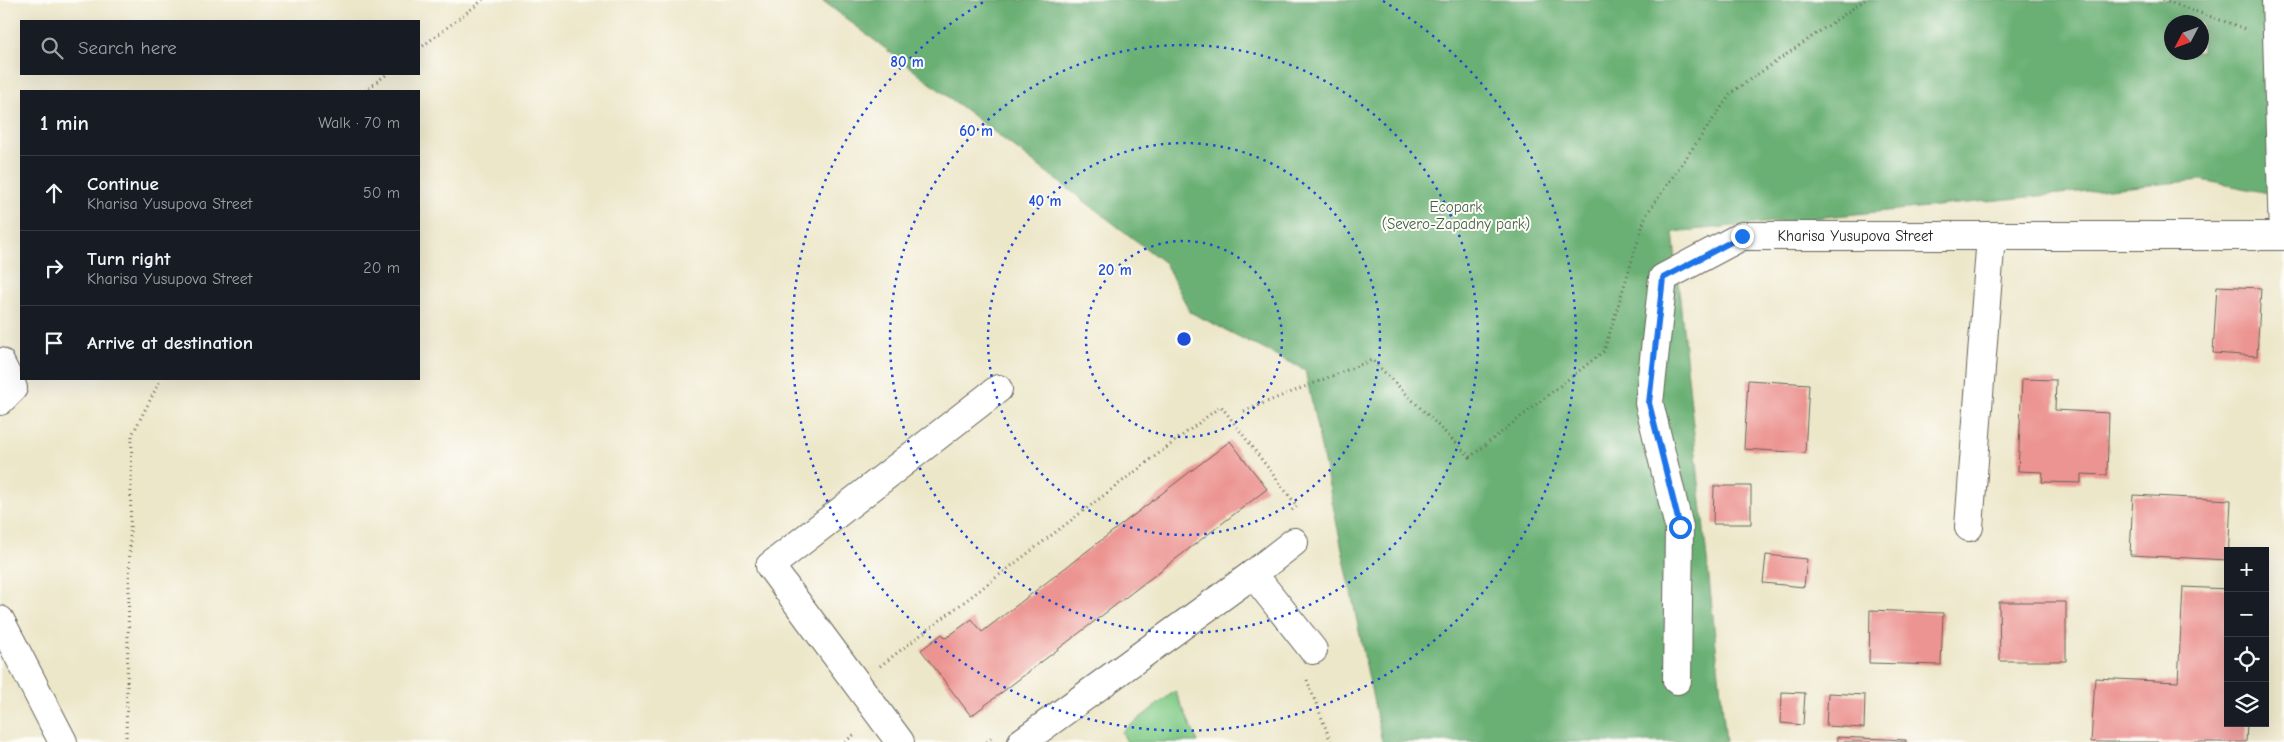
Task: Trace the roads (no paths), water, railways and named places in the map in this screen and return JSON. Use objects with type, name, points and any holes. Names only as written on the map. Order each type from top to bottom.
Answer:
[{"type":"street","points":[[2276,0],[2283,236]]},
{"type":"street","name":"Kharisa Yusupova Street","points":[[1677,680],[1680,527],[1649,403],[1663,278],[1742,236],[2283,236]]},
{"type":"street","points":[[1969,527],[1992,236]]},
{"type":"street","points":[[0,362],[13,388],[0,402]]},
{"type":"street","points":[[900,742],[770,566],[998,389]]},
{"type":"street","points":[[1022,742],[1294,542]]},
{"type":"street","points":[[1253,574],[1312,650]]},
{"type":"street","points":[[0,620],[63,742]]},
{"type":"park label","name":"Ecopark (Severo-Zapadny park)","points":[[1456,216]]}]
